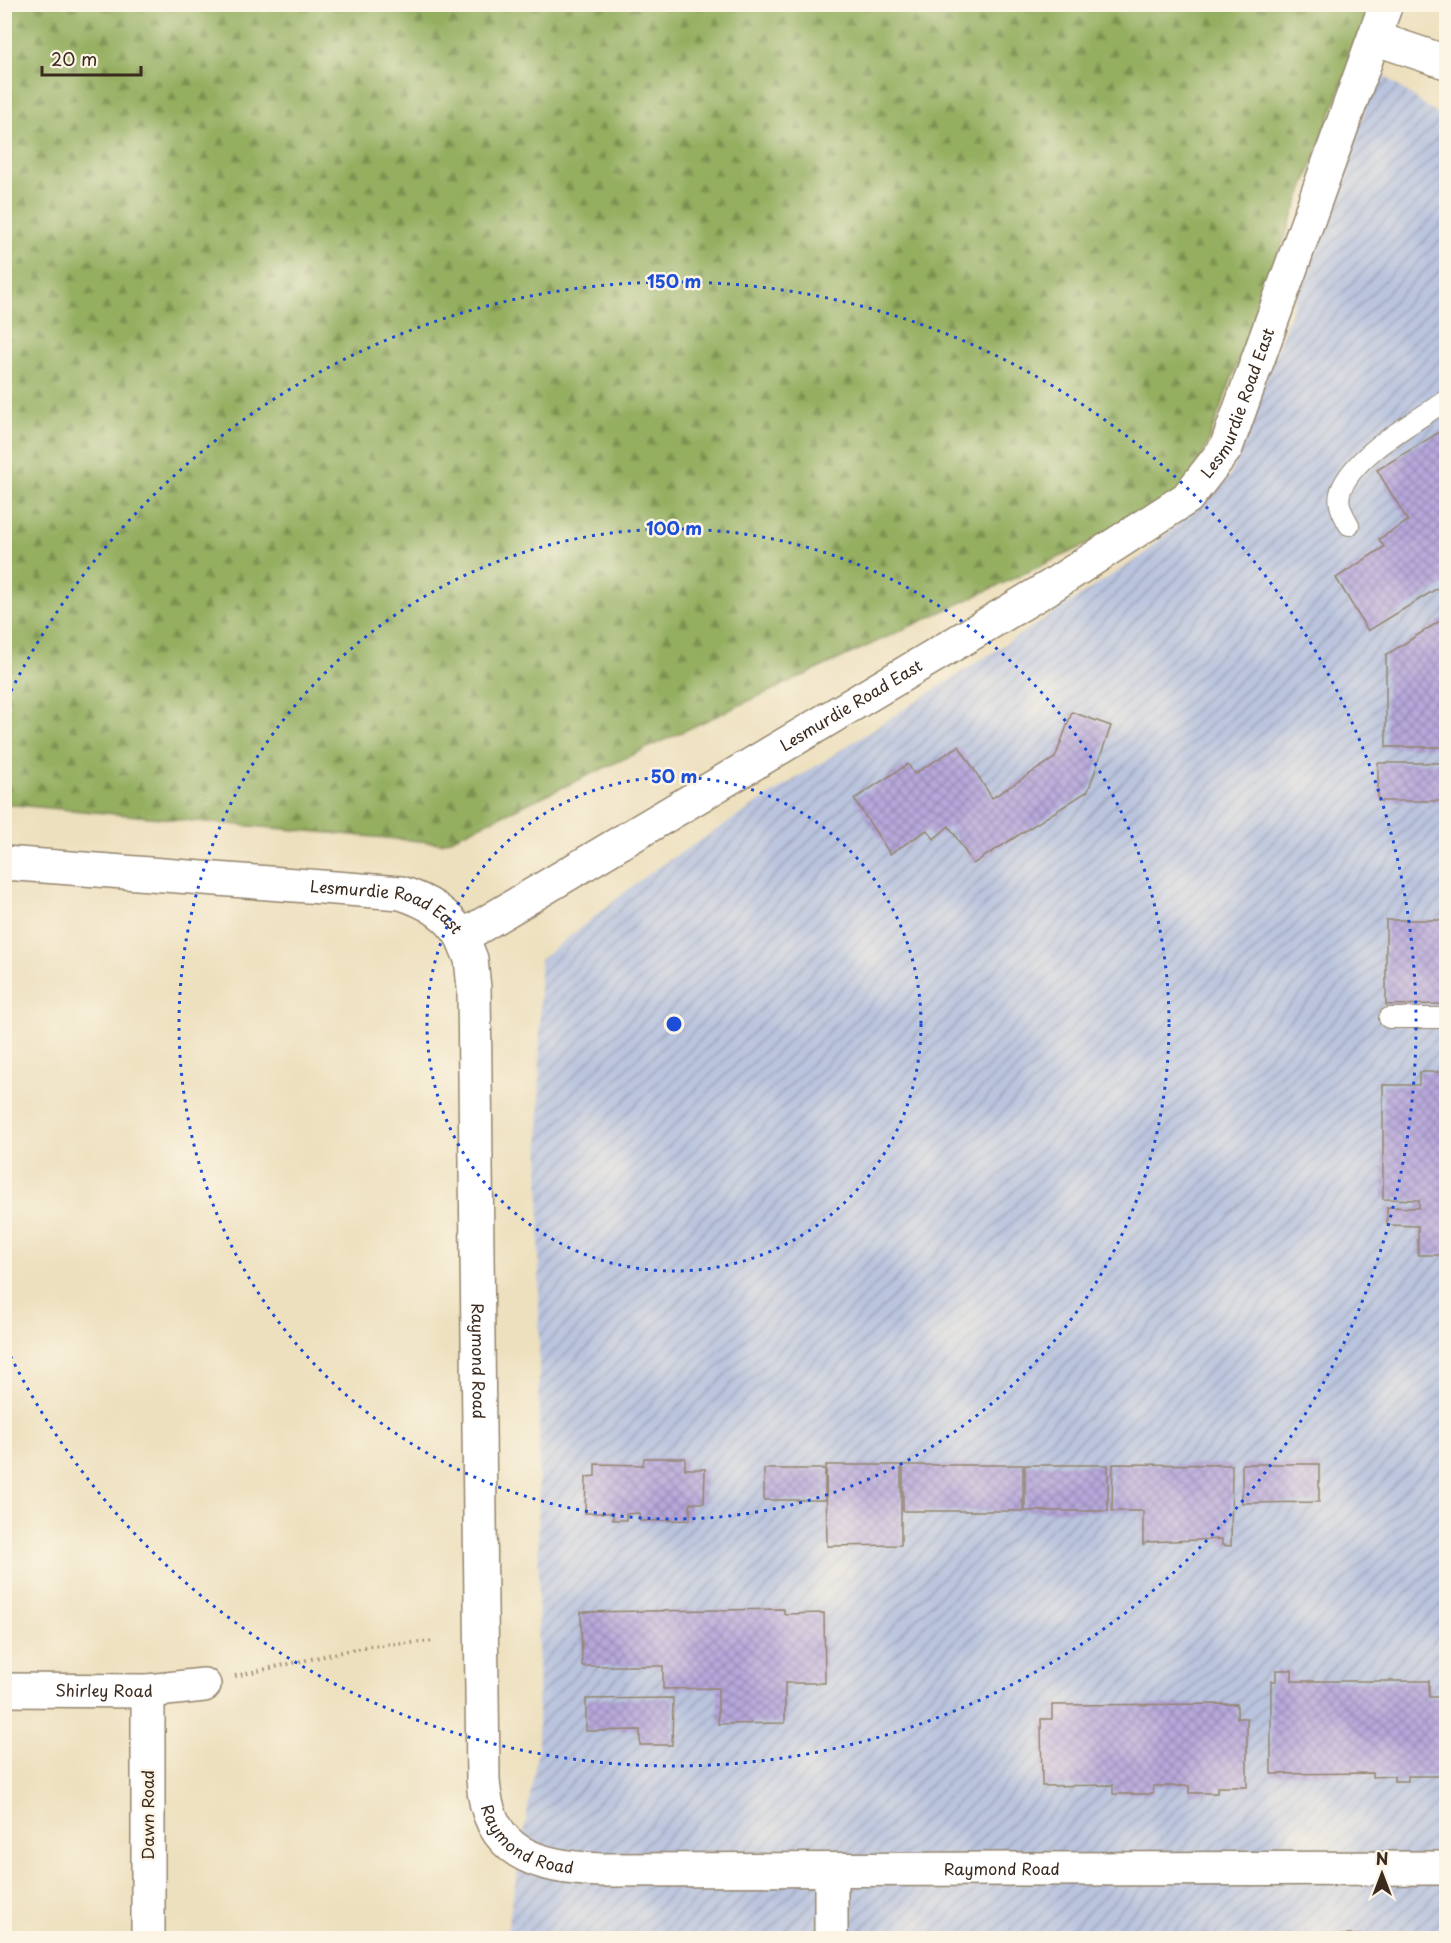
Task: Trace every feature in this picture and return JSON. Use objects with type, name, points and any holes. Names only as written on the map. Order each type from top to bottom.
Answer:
[{"type":"street","name":"Lesmurdie Road East","points":[[4,863],[401,893],[441,912],[462,937],[1048,588],[1187,498],[1226,448],[1386,4]]},
{"type":"street","points":[[1374,38],[1446,63]]},
{"type":"street","name":"Raymond Road","points":[[462,937],[471,959],[474,988],[483,1779],[487,1813],[501,1835],[514,1848],[528,1857],[562,1868],[831,1870],[1446,1868]]},
{"type":"street","name":"Shirley Road","points":[[4,1690],[148,1691],[204,1684]]},
{"type":"street","name":"Dawn Road","points":[[148,1691],[148,1938]]},
{"type":"street","points":[[831,1870],[831,1938]]},
{"type":"lane","points":[[1349,525],[1339,507],[1341,490],[1356,468],[1372,451],[1446,400]]},
{"type":"lane","points":[[1389,1018],[1446,1018]]},
{"type":"path","points":[[204,1684],[369,1646],[435,1641]]},
{"type":"shaded area","points":[[1379,72],[1446,121],[1446,1938],[506,1938],[538,1749],[540,960],[648,874],[1142,556],[1230,476]]},
{"type":"green space","points":[[4,5],[1372,5],[1187,498],[442,843],[5,804]]},
{"type":"building","points":[[1446,428],[1446,583],[1368,631],[1336,578],[1384,547],[1379,539],[1408,521],[1377,470]]},
{"type":"building","points":[[1446,617],[1446,747],[1386,747],[1386,655]]},
{"type":"building","points":[[1072,712],[1111,726],[1088,791],[973,864],[949,826],[934,839],[927,830],[890,854],[854,799],[908,764],[914,774],[959,746],[992,798],[1055,758]]},
{"type":"building","points":[[1378,763],[1446,763],[1446,801],[1378,801]]},
{"type":"building","points":[[1386,920],[1446,920],[1446,1004],[1386,1005]]},
{"type":"building","points":[[1419,1072],[1446,1072],[1446,1255],[1418,1255],[1418,1226],[1387,1225],[1387,1207],[1419,1208],[1419,1200],[1383,1199],[1383,1085],[1419,1085]]},
{"type":"building","points":[[644,1458],[685,1458],[685,1469],[705,1469],[704,1503],[690,1503],[690,1520],[640,1521],[639,1513],[626,1514],[626,1520],[613,1520],[613,1513],[585,1513],[586,1477],[595,1476],[595,1464],[643,1465]]},
{"type":"building","points":[[1113,1464],[1232,1465],[1231,1546],[1222,1545],[1222,1539],[1147,1542],[1143,1545],[1143,1511],[1112,1511]]},
{"type":"building","points":[[1242,1464],[1319,1464],[1319,1502],[1242,1503]]},
{"type":"building","points":[[826,1465],[901,1465],[901,1545],[827,1546]]},
{"type":"building","points":[[903,1465],[1023,1465],[1023,1511],[903,1511]]},
{"type":"building","points":[[1025,1465],[1108,1465],[1108,1511],[1025,1511]]},
{"type":"building","points":[[764,1469],[825,1469],[825,1500],[764,1500]]},
{"type":"building","points":[[784,1609],[784,1614],[824,1613],[825,1683],[785,1683],[785,1723],[718,1724],[718,1688],[663,1689],[663,1666],[582,1666],[581,1612]]},
{"type":"building","points":[[1276,1670],[1292,1670],[1292,1681],[1429,1681],[1429,1697],[1446,1697],[1446,1797],[1441,1798],[1441,1776],[1408,1776],[1408,1781],[1394,1781],[1394,1776],[1372,1777],[1372,1773],[1271,1774],[1271,1681],[1276,1681]]},
{"type":"building","points":[[673,1698],[672,1745],[640,1745],[640,1730],[586,1731],[586,1699]]},
{"type":"building","points":[[1237,1704],[1237,1718],[1247,1718],[1247,1787],[1217,1787],[1217,1793],[1189,1793],[1189,1786],[1153,1786],[1153,1794],[1113,1794],[1113,1785],[1042,1786],[1041,1719],[1052,1719],[1052,1705]]},
{"type":"building","points":[[1179,1933],[1210,1933],[1210,1938],[1179,1938]]},
{"type":"building","points":[[1287,1935],[1363,1935],[1363,1938],[1287,1938]]}]
